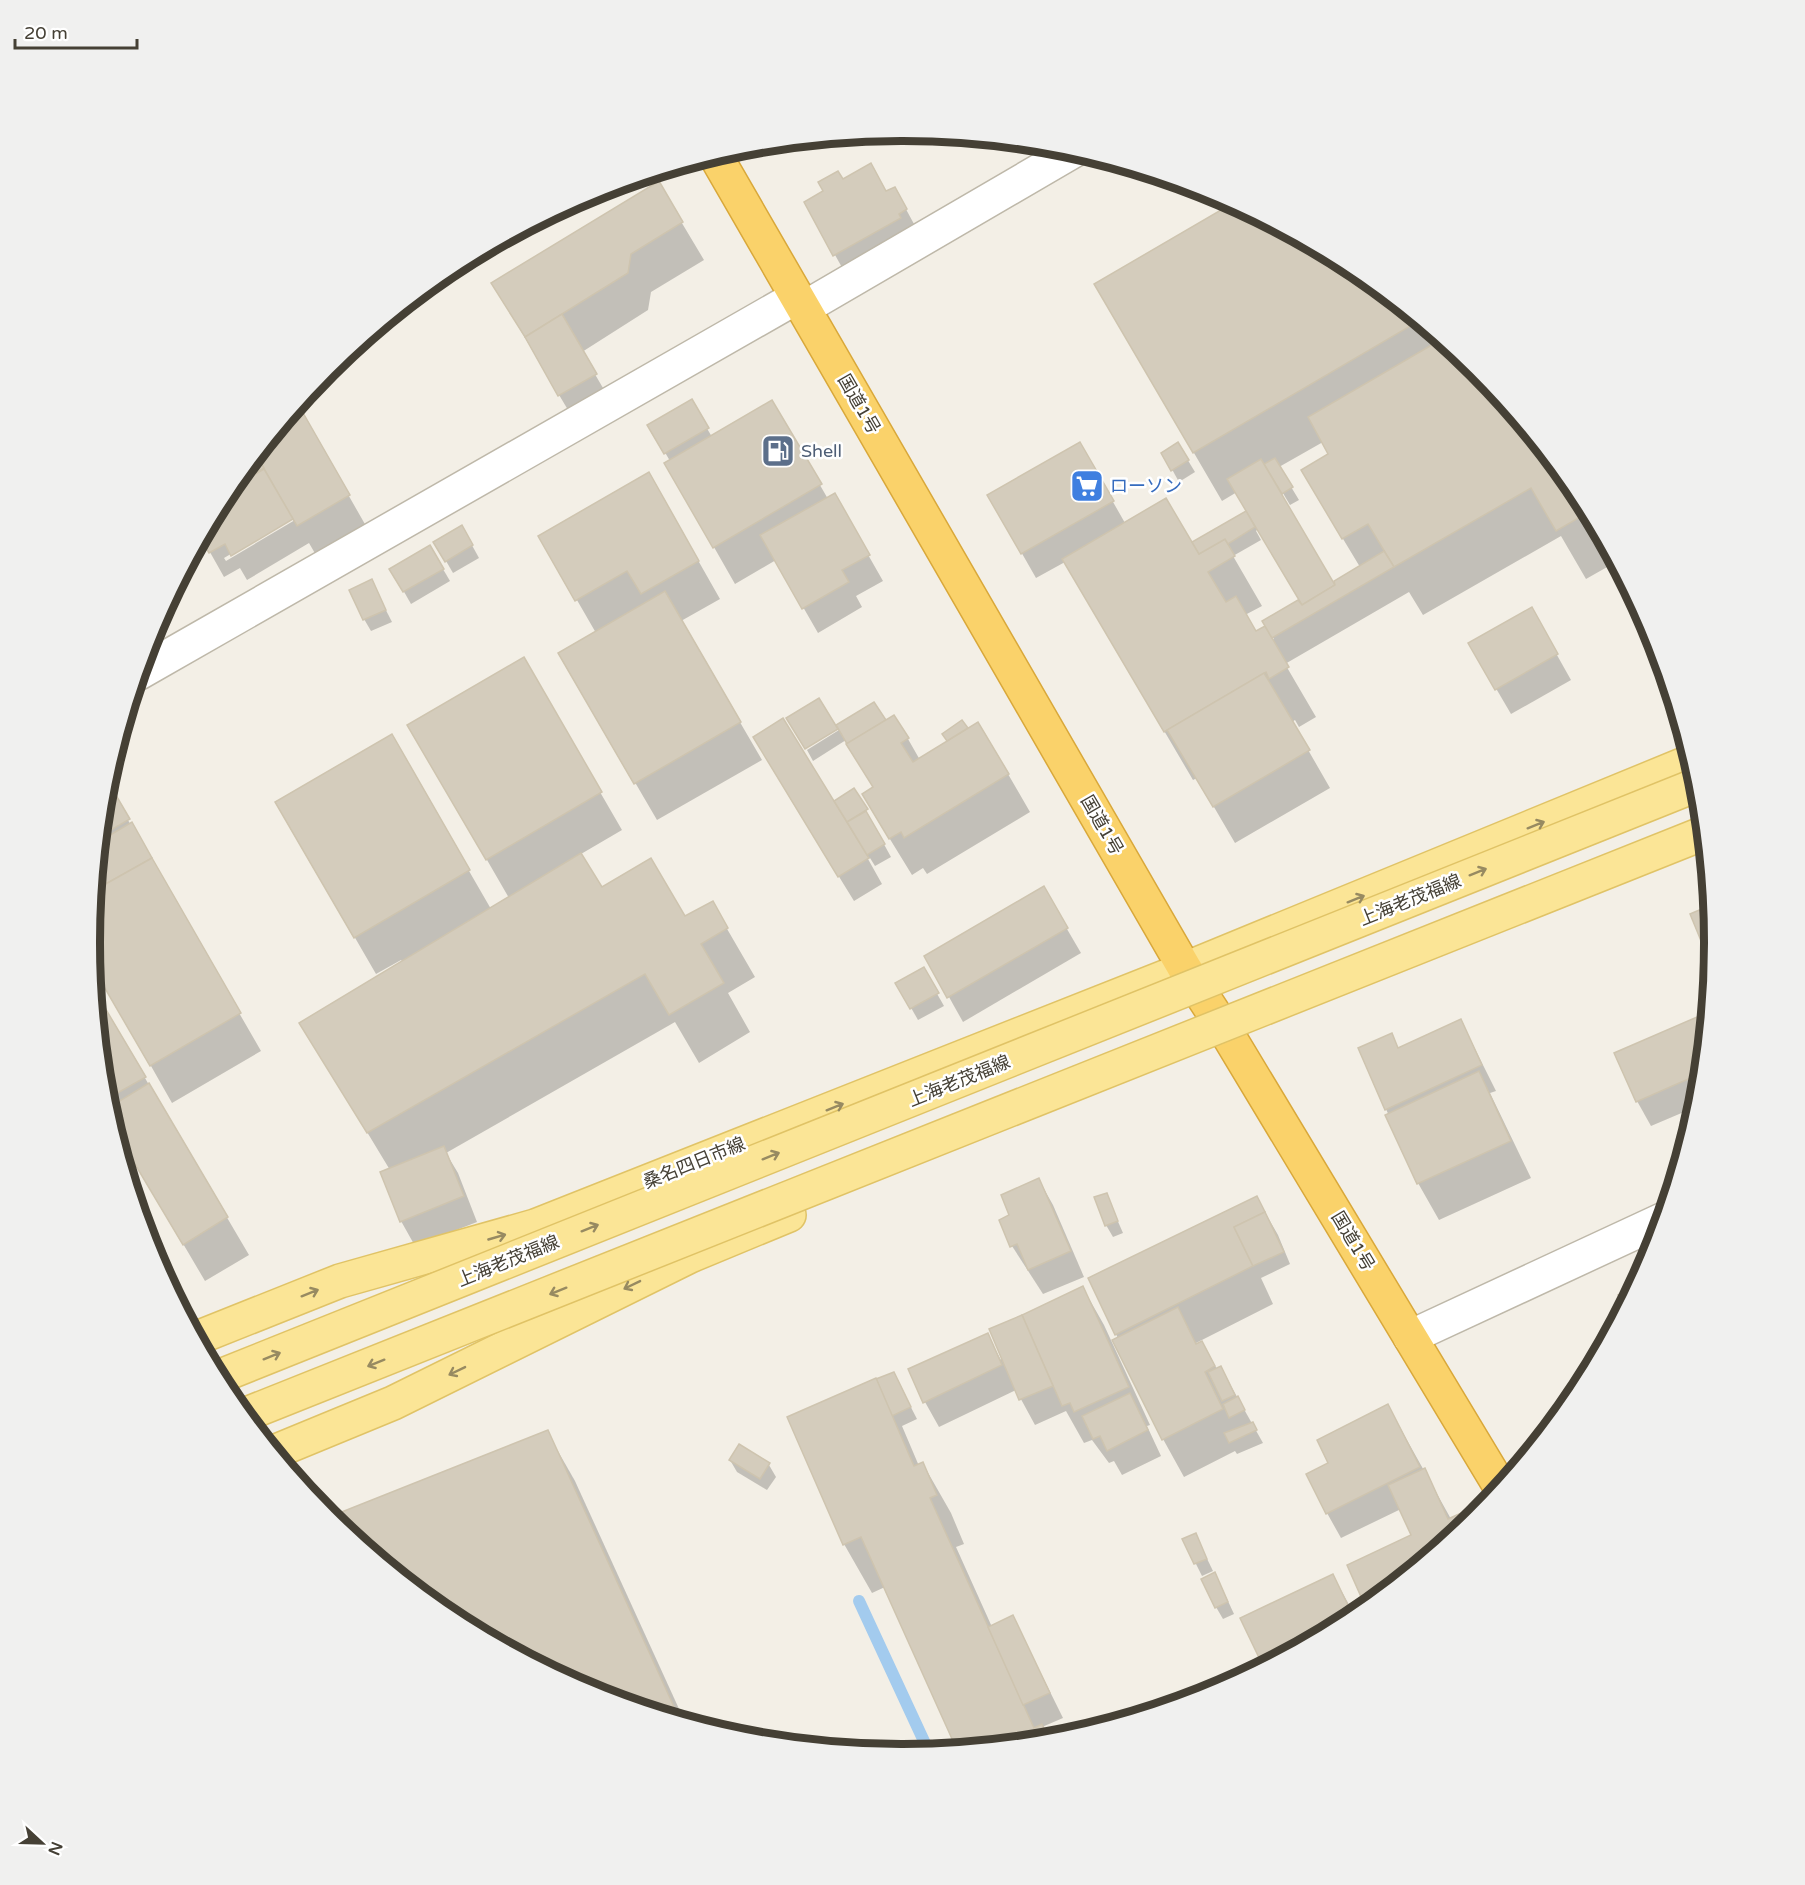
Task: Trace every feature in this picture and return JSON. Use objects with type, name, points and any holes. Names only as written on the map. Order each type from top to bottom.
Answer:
[{"type":"highway","name":"国道1号","points":[[720,162],[1185,969],[1228,1035],[1496,1480]]},
{"type":"main road","name":"桑名四日市線","points":[[204,1335],[340,1281],[535,1226],[1185,969],[1684,764]]},
{"type":"main road","name":"上海老茂福線","points":[[227,1373],[1689,788]]},
{"type":"main road","points":[[252,1412],[1698,836]]},
{"type":"main road","points":[[281,1449],[393,1403],[690,1256],[1228,1035],[1699,846]]},
{"type":"street","points":[[150,667],[1063,157]]},
{"type":"street","points":[[1410,1337],[1653,1224]]},
{"type":"building","points":[[871,163],[886,191],[895,187],[907,209],[899,214],[901,218],[833,256],[804,202],[823,191],[818,182],[838,171],[843,179]]},
{"type":"building","points":[[659,181],[683,222],[631,254],[628,273],[525,337],[491,283]]},
{"type":"building","points":[[1224,208],[1304,248],[1391,306],[1413,325],[1193,453],[1094,284]]},
{"type":"building","points":[[562,314],[597,374],[558,396],[525,337]]},
{"type":"building","points":[[1435,343],[1470,375],[1539,454],[1581,517],[1556,531],[1531,488],[1394,567],[1368,524],[1342,539],[1301,470],[1328,454],[1308,417]]},
{"type":"building","points":[[692,399],[709,428],[664,454],[647,425]]},
{"type":"building","points":[[772,400],[822,484],[713,548],[664,463]]},
{"type":"building","points":[[302,411],[350,495],[297,526],[260,462]]},
{"type":"building","points":[[1080,442],[1114,501],[1021,554],[987,495]]},
{"type":"building","points":[[1178,442],[1189,460],[1171,471],[1161,453]]},
{"type":"building","points":[[1275,458],[1293,487],[1282,494],[1264,464]]},
{"type":"building","points":[[1261,459],[1335,585],[1302,605],[1227,479]]},
{"type":"building","points":[[260,462],[264,468],[253,473]]},
{"type":"building","points":[[264,469],[293,519],[231,556],[225,544],[209,553],[205,547],[208,541],[250,478]]},
{"type":"building","points":[[649,472],[699,561],[641,594],[627,571],[575,601],[538,536]]},
{"type":"building","points":[[835,493],[870,555],[842,570],[849,582],[802,609],[760,535]]},
{"type":"building","points":[[1166,498],[1199,554],[1225,539],[1235,556],[1208,572],[1226,602],[1236,596],[1256,631],[1265,626],[1289,667],[1269,679],[1266,672],[1164,732],[1062,559]]},
{"type":"building","points":[[1246,511],[1255,527],[1228,544],[1225,539],[1199,554],[1192,542]]},
{"type":"building","points":[[462,525],[473,545],[445,562],[433,542]]},
{"type":"building","points":[[430,545],[444,569],[403,592],[389,569]]},
{"type":"building","points":[[1384,551],[1394,567],[1272,638],[1262,621],[1298,600],[1302,605],[1335,585],[1334,581]]},
{"type":"building","points":[[372,579],[386,610],[363,620],[349,590]]},
{"type":"building","points":[[665,591],[741,722],[634,784],[558,653]]},
{"type":"building","points":[[1532,607],[1558,654],[1495,690],[1468,643]]},
{"type":"building","points":[[524,657],[602,792],[486,860],[407,725]]},
{"type":"building","points":[[1264,673],[1310,750],[1213,807],[1167,730]]},
{"type":"building","points":[[819,698],[838,729],[805,749],[786,718]]},
{"type":"building","points":[[874,702],[886,720],[847,744],[836,725]]},
{"type":"building","points":[[894,715],[909,738],[901,743],[913,762],[978,722],[1009,774],[904,838],[901,832],[889,839],[862,794],[873,787],[846,744]]},
{"type":"building","points":[[783,718],[869,858],[838,877],[753,737]]},
{"type":"building","points":[[962,720],[968,728],[947,741],[942,734]]},
{"type":"building","points":[[392,734],[470,870],[354,938],[275,802]]},
{"type":"building","points":[[854,788],[868,809],[847,822],[834,801]]},
{"type":"building","points":[[115,793],[130,819],[108,832]]},
{"type":"building","points":[[866,811],[885,844],[867,855],[847,822]]},
{"type":"building","points":[[132,822],[152,858],[102,886],[107,837]]},
{"type":"building","points":[[581,853],[602,887],[651,858],[685,916],[713,901],[728,928],[701,944],[724,983],[669,1015],[645,974],[367,1133],[299,1023]]},
{"type":"building","points":[[152,858],[241,1013],[150,1066],[102,982],[100,942],[102,886]]},
{"type":"building","points":[[1044,886],[1068,928],[947,998],[924,956]]},
{"type":"building","points":[[1703,908],[1704,948],[1690,914]]},
{"type":"building","points":[[924,967],[939,993],[910,1009],[895,983]]},
{"type":"building","points":[[103,1004],[146,1077],[115,1094]]},
{"type":"building","points":[[1701,1015],[1693,1077],[1636,1102],[1614,1053]]},
{"type":"building","points":[[1461,1019],[1482,1065],[1385,1110],[1358,1048],[1392,1033],[1398,1048]]},
{"type":"building","points":[[1479,1071],[1511,1141],[1417,1184],[1385,1115]]},
{"type":"building","points":[[149,1083],[228,1217],[183,1245],[130,1155],[117,1103]]},
{"type":"building","points":[[444,1146],[464,1196],[400,1222],[380,1172]]},
{"type":"building","points":[[1039,1178],[1071,1251],[1028,1270],[1017,1244],[1010,1247],[999,1220],[1009,1215],[1001,1195]]},
{"type":"building","points":[[1107,1193],[1118,1221],[1105,1226],[1094,1197]]},
{"type":"building","points":[[1257,1196],[1265,1212],[1234,1227],[1253,1266],[1115,1335],[1088,1278]]},
{"type":"building","points":[[1265,1212],[1284,1252],[1253,1266],[1234,1227]]},
{"type":"building","points":[[1083,1286],[1129,1387],[1074,1412],[1070,1403],[1062,1406],[1022,1315]]},
{"type":"building","points":[[1178,1307],[1196,1344],[1202,1341],[1215,1366],[1205,1372],[1223,1409],[1162,1440],[1112,1340]]},
{"type":"building","points":[[1022,1315],[1053,1386],[1019,1400],[989,1329]]},
{"type":"building","points":[[988,1333],[1002,1365],[923,1403],[908,1369]]},
{"type":"building","points":[[1221,1366],[1235,1395],[1222,1401],[1208,1372]]},
{"type":"building","points":[[894,1372],[911,1407],[892,1416],[876,1379]]},
{"type":"building","points":[[876,1378],[914,1466],[923,1462],[937,1495],[930,1498],[1034,1728],[1042,1724],[1045,1731],[954,1743],[861,1537],[843,1545],[787,1417]]},
{"type":"building","points":[[1130,1393],[1148,1430],[1107,1451],[1100,1436],[1093,1439],[1082,1416]]},
{"type":"building","points":[[1238,1396],[1245,1410],[1229,1418],[1223,1404]]},
{"type":"building","points":[[1388,1404],[1420,1467],[1326,1514],[1306,1474],[1328,1463],[1317,1440]]},
{"type":"building","points":[[1253,1422],[1257,1430],[1229,1443],[1224,1433]]},
{"type":"building","points":[[548,1430],[676,1711],[596,1683],[548,1662],[501,1637],[414,1579],[339,1513]]},
{"type":"building","points":[[739,1444],[770,1463],[760,1479],[729,1460]]},
{"type":"building","points":[[1425,1468],[1448,1519],[1470,1510],[1391,1579],[1362,1599],[1347,1565],[1411,1535],[1388,1485]]},
{"type":"building","points":[[1196,1533],[1207,1559],[1194,1564],[1182,1539]]},
{"type":"building","points":[[1215,1572],[1228,1602],[1215,1608],[1201,1579]]},
{"type":"building","points":[[1333,1574],[1349,1608],[1260,1660],[1240,1618]]},
{"type":"building","points":[[1013,1615],[1050,1693],[1023,1705],[988,1627]]},
{"type":"waterway","points":[[859,1601],[925,1744]]},
{"type":"place","name":"Shell","points":[[778,451]]},
{"type":"place","name":"ローソン","points":[[1087,486]]}]
